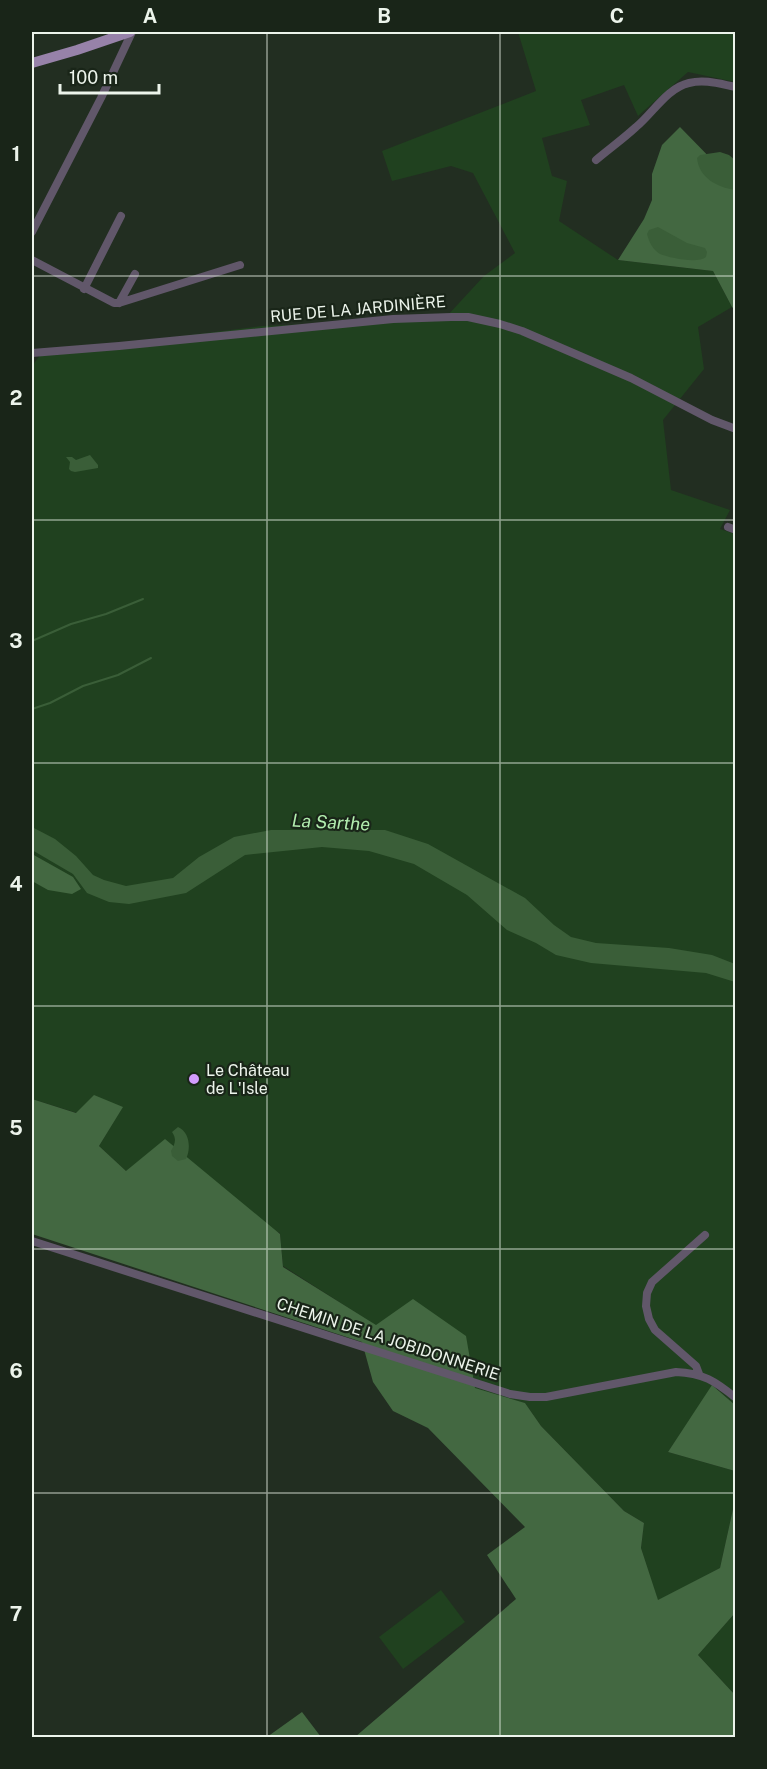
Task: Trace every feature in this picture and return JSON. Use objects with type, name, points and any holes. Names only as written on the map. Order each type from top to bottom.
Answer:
[{"type":"main road","points":[[32,63],[131,32]]},
{"type":"street","points":[[32,232],[101,98],[131,32]]},
{"type":"street","points":[[596,160],[678,88],[689,83],[706,81],[735,87]]},
{"type":"street","points":[[84,289],[121,216]]},
{"type":"street","points":[[32,260],[114,303],[240,265]]},
{"type":"street","points":[[119,303],[135,274]]},
{"type":"street","name":"RUE DE LA JARDINIÈRE","points":[[32,353],[415,317],[468,317],[522,331],[631,378],[712,420],[735,429]]},
{"type":"street","points":[[699,1374],[696,1366],[655,1330],[646,1306],[647,1293],[652,1281],[705,1235]]},
{"type":"street","name":"CHEMIN DE LA JOBIDONNERIE","points":[[32,1241],[510,1395],[546,1396],[676,1372],[699,1374],[717,1383],[735,1398]]},
{"type":"shaded area","points":[[518,32],[735,32],[735,82],[688,72],[638,116],[624,85],[581,100],[590,125],[542,138],[552,176],[567,181],[559,221],[618,260],[713,271],[732,307],[698,327],[704,369],[663,420],[671,490],[730,510],[720,529],[735,534],[735,1405],[713,1385],[668,1452],[735,1471],[735,1500],[720,1568],[658,1601],[641,1548],[644,1523],[624,1511],[541,1426],[525,1403],[475,1389],[283,1266],[280,1233],[126,1171],[99,1146],[122,1108],[77,1113],[32,1099],[32,366],[41,354],[262,326],[447,316],[484,276],[515,253],[473,173],[451,166],[392,181],[382,151],[536,91]]},
{"type":"shaded area","points":[[680,127],[720,168],[735,168],[735,310],[713,271],[618,260],[644,219],[652,200],[652,174],[662,145]]},
{"type":"shaded area","points":[[720,152],[735,160],[735,190],[722,187],[710,180],[698,165],[697,158],[700,155]]},
{"type":"shaded area","points":[[658,227],[687,243],[705,248],[706,257],[691,260],[660,254],[652,246],[647,234],[649,230]]},
{"type":"shaded area","points":[[90,455],[98,468],[75,472],[69,469],[70,462],[66,457],[76,460]]},
{"type":"shaded area","points":[[32,827],[55,839],[76,856],[93,875],[126,886],[173,878],[199,857],[234,837],[271,830],[385,830],[428,844],[525,898],[554,925],[571,937],[596,943],[669,948],[712,955],[735,964],[735,982],[706,973],[591,963],[556,955],[507,930],[467,895],[414,864],[369,851],[322,847],[245,855],[186,893],[129,904],[109,902],[87,893],[73,874],[32,850]]},
{"type":"shaded area","points":[[32,854],[73,877],[81,889],[72,894],[48,890],[32,881]]},
{"type":"shaded area","points":[[94,1095],[123,1107],[99,1146],[126,1171],[165,1139],[280,1234],[283,1267],[376,1325],[413,1299],[466,1336],[475,1388],[525,1403],[541,1426],[624,1511],[644,1523],[641,1548],[658,1600],[720,1568],[735,1500],[735,1613],[698,1655],[735,1695],[735,1737],[355,1737],[516,1599],[487,1555],[525,1527],[428,1428],[393,1411],[373,1382],[362,1342],[32,1234],[32,1099],[76,1113]]},
{"type":"shaded area","points":[[178,1127],[187,1137],[189,1150],[186,1159],[178,1161],[172,1156],[171,1151],[175,1142],[172,1132]]},
{"type":"shaded area","points":[[712,1385],[735,1405],[735,1471],[668,1452]]},
{"type":"shaded area","points":[[441,1590],[465,1622],[403,1669],[379,1637]]},
{"type":"shaded area","points":[[735,1613],[735,1695],[698,1655]]},
{"type":"shaded area","points":[[302,1712],[321,1737],[267,1737]]},
{"type":"waterway","points":[[32,641],[71,624],[106,614],[143,599]]},
{"type":"waterway","points":[[32,709],[50,703],[83,686],[118,675],[151,658]]},
{"type":"place","name":"Le Château de L'Isle","points":[[194,1079]]},
{"type":"water label","name":"La Sarthe","points":[[331,822]]}]
